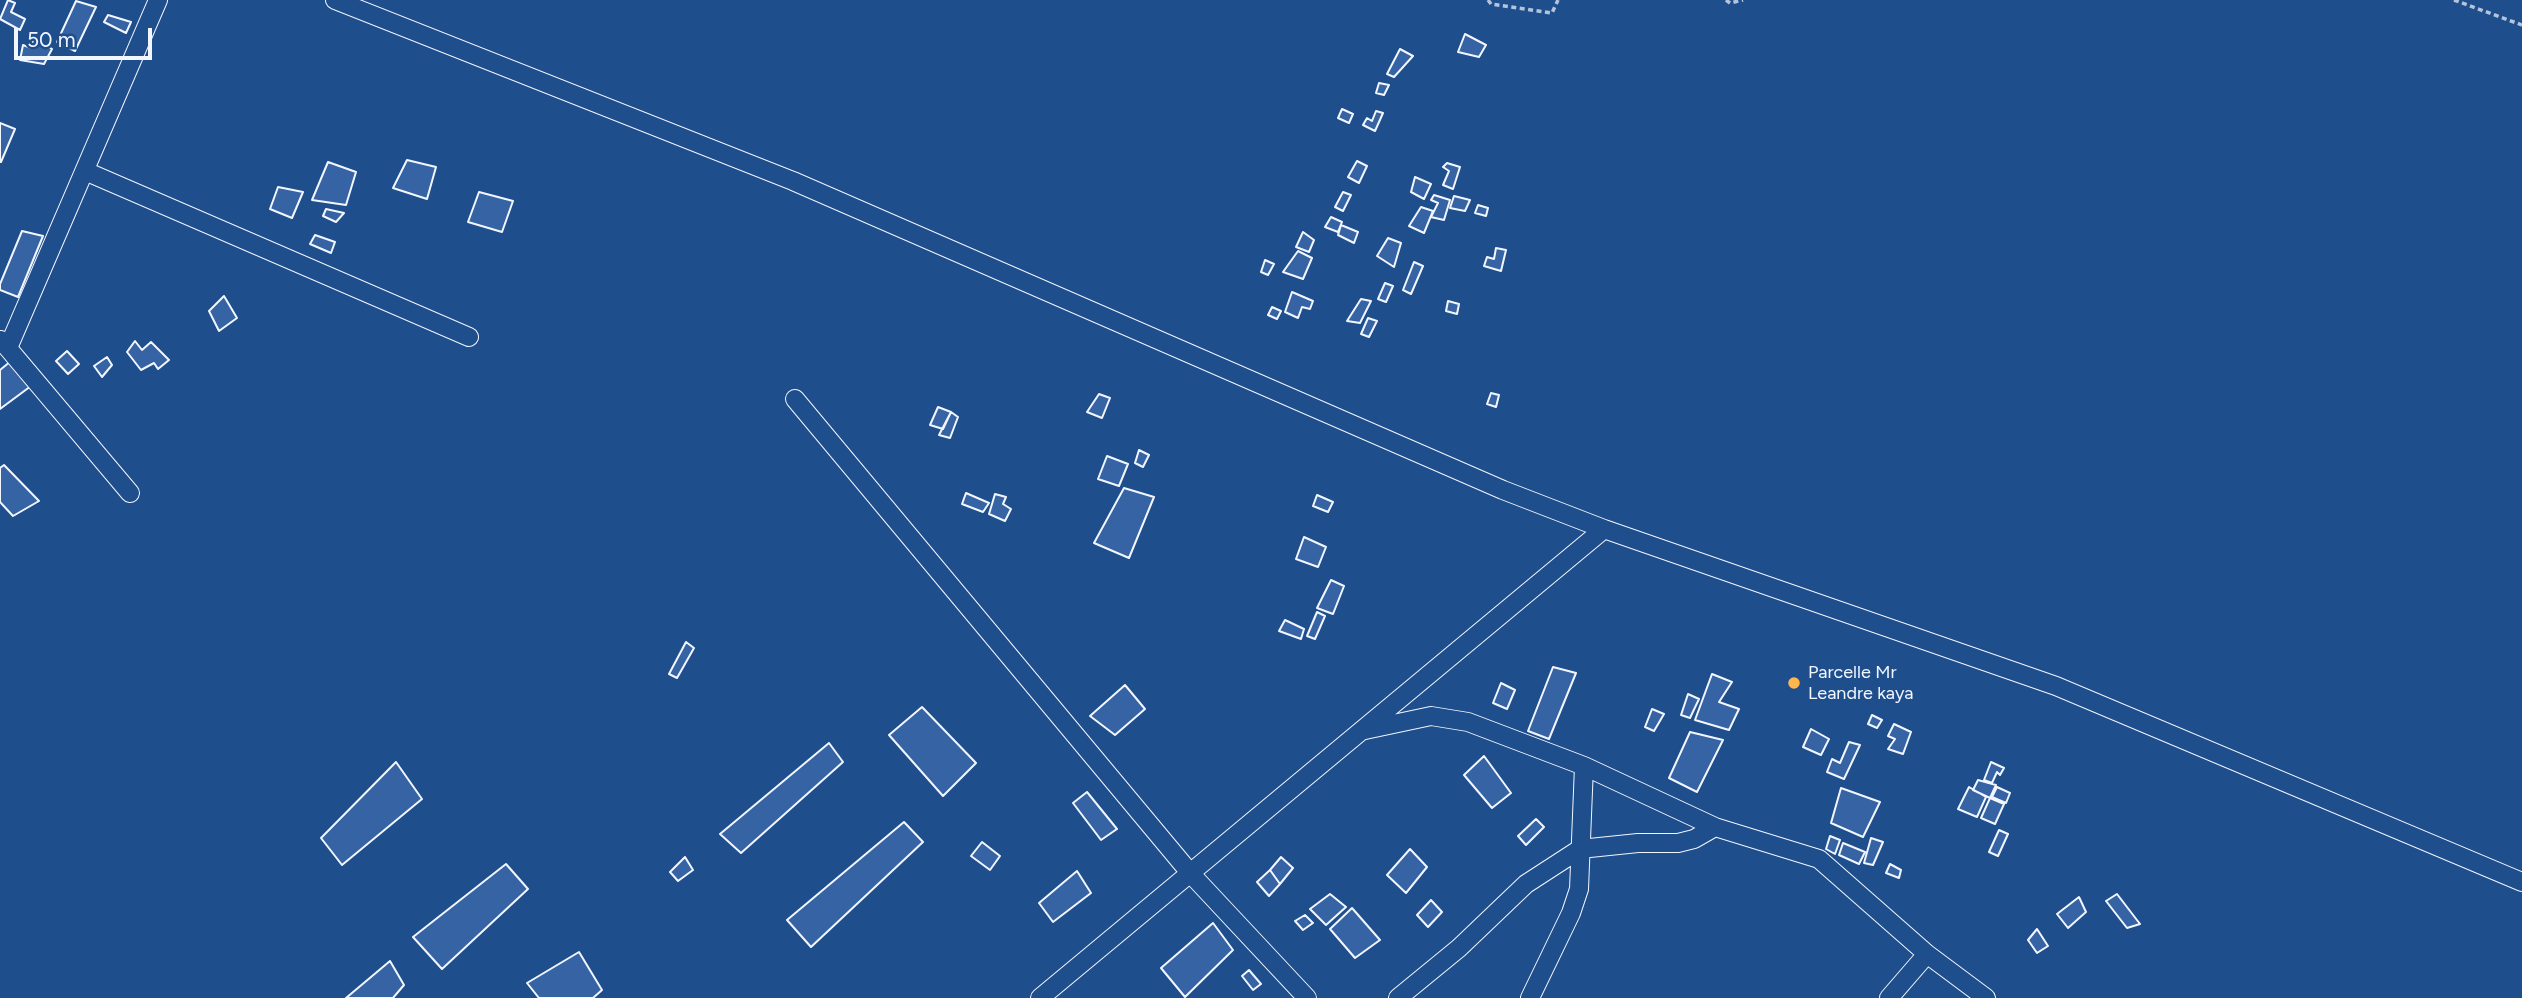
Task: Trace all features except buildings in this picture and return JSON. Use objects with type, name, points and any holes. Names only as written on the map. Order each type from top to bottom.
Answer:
[{"type":"street","points":[[130,492],[4,343],[85,170],[158,0]]},
{"type":"street","points":[[335,0],[793,181],[1503,490],[1604,529],[2056,686],[2522,882]]},
{"type":"street","points":[[85,170],[469,337]]},
{"type":"street","points":[[794,400],[1191,874],[1307,998]]},
{"type":"street","points":[[1051,994],[1604,529]]},
{"type":"street","points":[[1362,731],[1431,716],[1468,722],[1584,766],[1715,827],[1819,859],[1927,954],[1986,998]]},
{"type":"street","points":[[1530,998],[1571,913],[1578,888],[1584,766]]},
{"type":"street","points":[[1398,998],[1459,948],[1527,884],[1580,849],[1639,843],[1678,843],[1715,827]]},
{"type":"street","points":[[1889,998],[1927,954]]},
{"type":"path","points":[[1488,0],[1491,4],[1552,13],[1558,0]]},
{"type":"path","points":[[1726,0],[1730,3],[1744,0]]},
{"type":"path","points":[[2454,0],[2522,25]]},
{"type":"place","name":"Parcelle Mr Leandre kaya","points":[[1794,683]]}]
